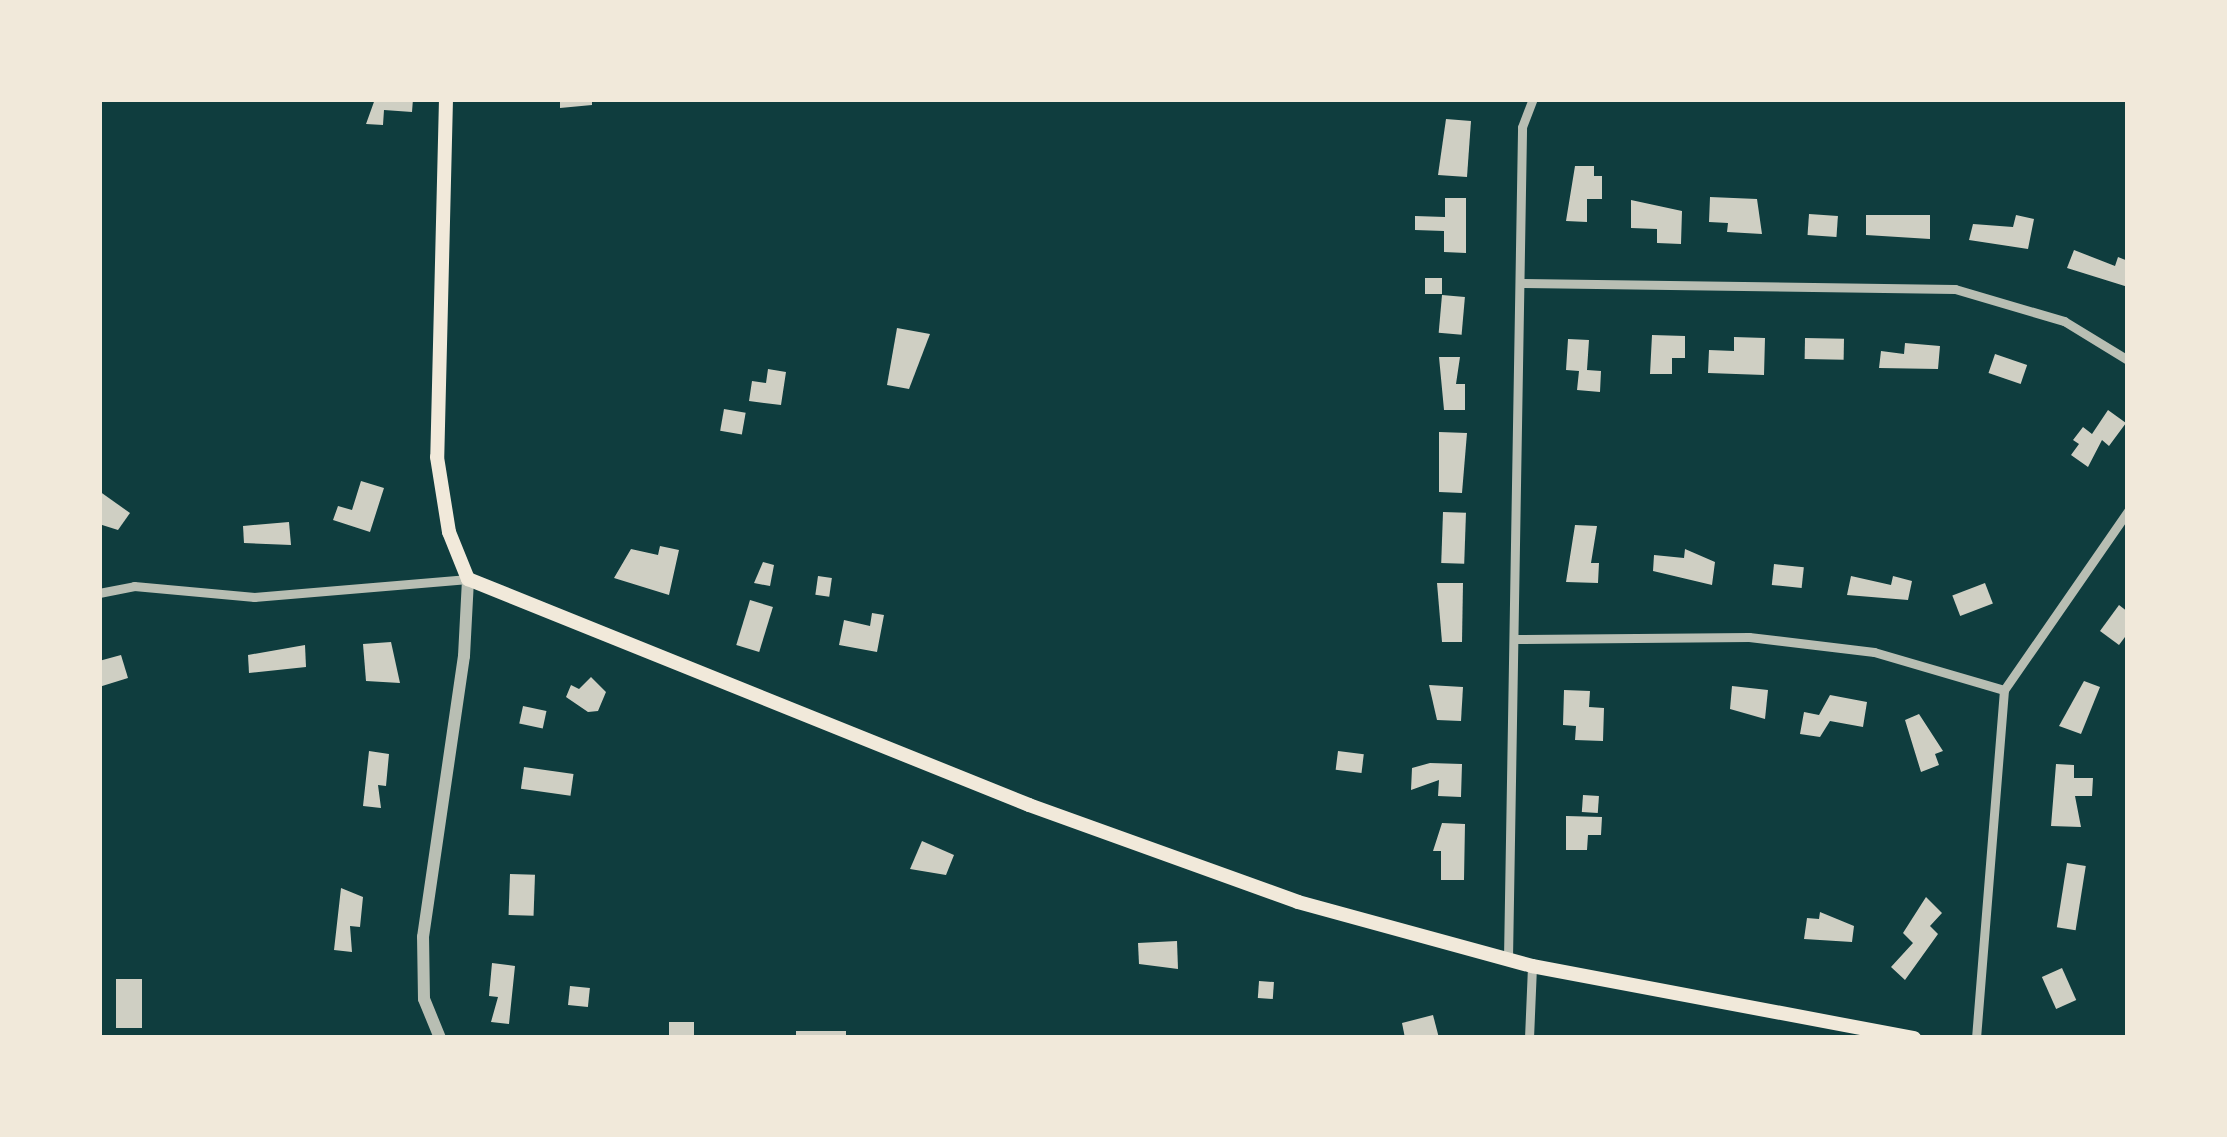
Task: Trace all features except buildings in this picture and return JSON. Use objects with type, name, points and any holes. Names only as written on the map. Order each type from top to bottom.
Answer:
[{"type":"main road","points":[[446,99],[436,458],[449,532],[468,579],[1029,806],[1298,902],[1532,966],[1914,1038]]},
{"type":"street","points":[[1508,958],[1522,127],[1533,99]]},
{"type":"street","points":[[1520,283],[1955,289],[2064,321],[2128,360]]},
{"type":"street","points":[[1976,1038],[2004,690],[2128,511]]},
{"type":"street","points":[[99,593],[134,586],[254,597],[468,579],[464,656],[423,937],[424,999],[440,1038]]},
{"type":"street","points":[[1516,639],[1749,637],[1874,652],[2004,690]]},
{"type":"street","points":[[1529,1038],[1532,966]]}]
